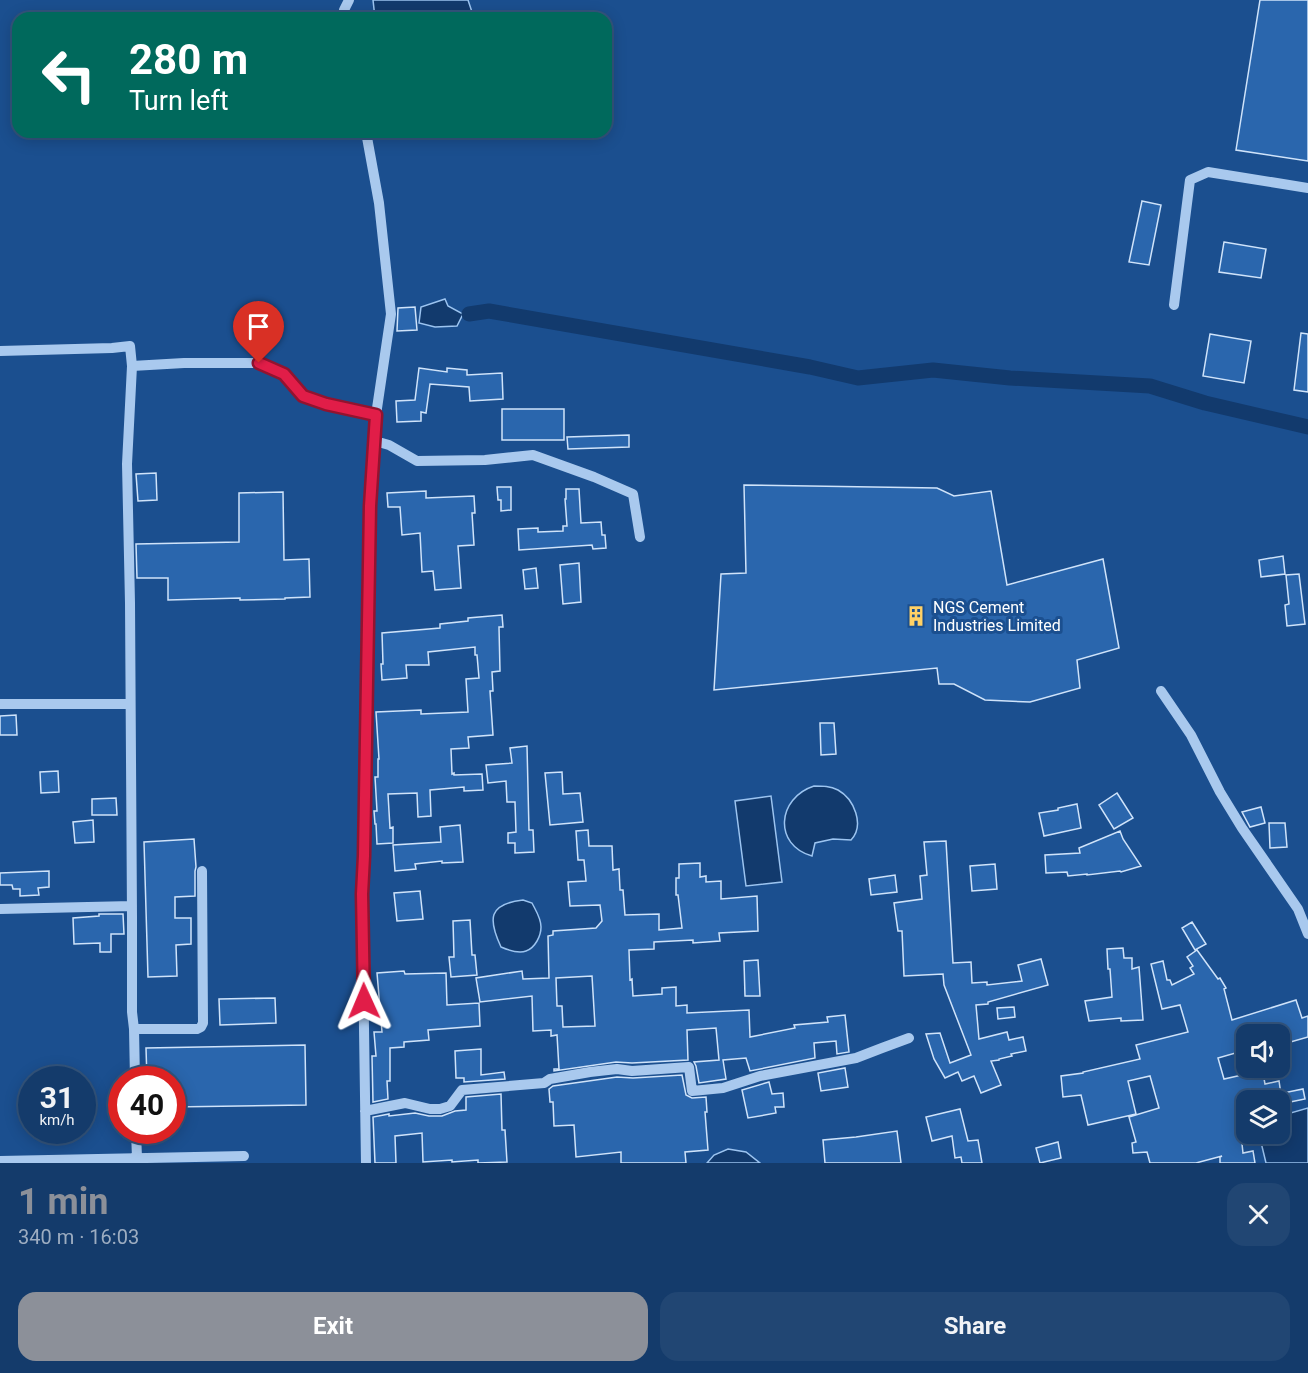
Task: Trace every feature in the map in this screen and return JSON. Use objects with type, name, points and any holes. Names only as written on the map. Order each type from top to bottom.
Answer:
[{"type":"street","points":[[366,1163],[362,894],[370,506],[376,415],[391,314],[379,203],[367,138]]},
{"type":"street","points":[[1174,305],[1191,180],[1208,172],[1308,188]]},
{"type":"street","points":[[0,351],[130,346],[132,366],[127,464],[132,1012],[135,1066]]},
{"type":"street","points":[[132,366],[259,363],[284,374],[303,396],[326,404],[376,415]]},
{"type":"street","points":[[375,441],[417,461],[485,460],[533,455],[633,494],[640,537]]},
{"type":"street","points":[[1161,691],[1191,735],[1220,792],[1242,828],[1298,909],[1308,934]]},
{"type":"street","points":[[0,704],[130,704]]},
{"type":"street","points":[[134,1029],[197,1029],[203,1023],[202,871]]},
{"type":"street","points":[[0,909],[132,906]]},
{"type":"street","points":[[365,1111],[405,1103],[440,1109],[450,1106],[462,1089],[544,1083],[550,1079],[617,1069],[632,1071],[689,1067],[692,1091],[723,1088],[760,1076],[856,1058],[909,1038]]},
{"type":"street","points":[[136,1144],[137,1158]]},
{"type":"street","points":[[0,1161],[244,1156]]},
{"type":"water","points":[[373,0],[468,0],[472,12],[374,12]]},
{"type":"water","points":[[445,299],[448,306],[463,314],[457,326],[435,327],[419,323],[421,307]]},
{"type":"water","points":[[814,786],[832,788],[844,794],[856,813],[857,827],[851,840],[833,839],[815,843],[812,856],[799,850],[791,842],[784,821],[793,800]]},
{"type":"water","points":[[771,796],[782,882],[746,886],[735,801]]},
{"type":"water","points":[[523,900],[532,903],[541,924],[541,930],[539,938],[532,947],[523,952],[516,952],[501,947],[493,921],[497,909],[511,902]]},
{"type":"water","points":[[1308,1108],[1308,1163],[1266,1163],[1261,1144],[1290,1144],[1290,1113]]},
{"type":"water","points":[[728,1149],[746,1152],[760,1163],[707,1163],[714,1155]]},
{"type":"building","points":[[1260,0],[1308,0],[1308,161],[1236,150]]},
{"type":"building","points":[[1142,201],[1161,205],[1149,265],[1129,262]]},
{"type":"building","points":[[1224,242],[1266,249],[1261,278],[1219,272]]},
{"type":"building","points":[[415,307],[417,330],[397,331],[398,308]]},
{"type":"building","points":[[1301,333],[1308,334],[1308,392],[1294,390]]},
{"type":"building","points":[[1210,334],[1251,341],[1244,383],[1203,376]]},
{"type":"building","points":[[419,368],[447,372],[447,368],[467,370],[467,375],[502,373],[503,399],[470,401],[469,387],[430,384],[426,413],[421,412],[421,421],[397,422],[396,401],[415,400]]},
{"type":"building","points":[[502,409],[564,409],[564,440],[502,440]]},
{"type":"building","points":[[629,435],[629,447],[568,449],[567,437]]},
{"type":"building","points":[[156,473],[157,500],[138,501],[136,474]]},
{"type":"building","name":"NGS Cement Industries Limited","points":[[744,485],[937,488],[954,496],[991,491],[1007,585],[1103,559],[1119,648],[1077,660],[1080,688],[1030,702],[985,700],[954,684],[939,684],[937,668],[714,690],[721,574],[746,573]]},
{"type":"building","points":[[497,487],[511,487],[511,510],[501,511],[501,500],[498,500]]},
{"type":"building","points":[[566,489],[579,489],[581,523],[601,522],[606,548],[593,549],[592,545],[519,550],[518,529],[538,528],[538,532],[563,531],[563,526],[567,526]]},
{"type":"building","points":[[426,491],[426,498],[474,496],[475,513],[472,513],[474,545],[458,546],[461,588],[435,590],[433,571],[422,572],[420,533],[402,535],[400,507],[388,507],[387,493]]},
{"type":"building","points":[[283,492],[284,560],[309,559],[310,597],[168,600],[168,578],[137,578],[136,544],[239,542],[239,493]]},
{"type":"building","points":[[1283,556],[1285,574],[1261,577],[1259,560]]},
{"type":"building","points":[[579,563],[581,602],[563,604],[560,565]]},
{"type":"building","points":[[536,568],[538,588],[525,589],[523,570]]},
{"type":"building","points":[[1299,574],[1305,624],[1287,626],[1285,605],[1289,604],[1286,575]]},
{"type":"building","points":[[502,615],[503,627],[499,627],[500,671],[492,672],[493,691],[490,691],[493,735],[468,737],[469,748],[451,749],[452,774],[482,774],[483,790],[464,791],[464,787],[430,790],[431,816],[418,817],[417,793],[388,794],[393,843],[377,844],[374,811],[377,811],[375,777],[378,777],[379,759],[376,712],[421,710],[421,714],[468,712],[466,679],[479,678],[475,647],[428,652],[429,665],[406,665],[407,678],[382,680],[382,633],[440,628],[440,624],[468,621],[468,618]]},
{"type":"building","points":[[16,715],[17,735],[0,735],[0,716]]},
{"type":"building","points":[[820,723],[834,723],[836,754],[821,755]]},
{"type":"building","points":[[527,746],[529,830],[533,830],[534,852],[515,853],[515,843],[508,843],[508,833],[516,832],[515,802],[507,802],[506,781],[488,783],[486,765],[512,763],[510,748]]},
{"type":"building","points":[[58,771],[59,792],[41,793],[40,772]]},
{"type":"building","points":[[562,772],[563,794],[580,793],[583,822],[550,825],[545,773]]},
{"type":"building","points":[[1117,793],[1133,818],[1114,829],[1099,805]]},
{"type":"building","points":[[116,798],[117,815],[92,815],[92,799]]},
{"type":"building","points":[[1077,804],[1081,828],[1044,836],[1039,813]]},
{"type":"building","points":[[1261,807],[1265,823],[1250,827],[1242,812]]},
{"type":"building","points":[[93,820],[94,842],[75,843],[73,822]]},
{"type":"building","points":[[1269,823],[1285,823],[1287,847],[1270,848]]},
{"type":"building","points":[[460,825],[463,862],[442,863],[442,861],[415,864],[416,869],[395,871],[393,845],[441,842],[440,827]]},
{"type":"building","points":[[588,830],[589,846],[612,846],[613,870],[619,869],[625,915],[659,914],[659,930],[682,928],[678,895],[676,895],[679,864],[700,863],[700,877],[706,876],[706,882],[721,881],[721,899],[757,896],[758,931],[719,933],[720,941],[654,942],[654,949],[629,950],[633,996],[662,994],[662,988],[676,987],[676,1006],[687,1005],[687,1013],[749,1010],[750,1037],[795,1028],[794,1025],[828,1022],[827,1017],[845,1015],[849,1052],[837,1054],[836,1041],[814,1043],[815,1058],[750,1071],[746,1058],[723,1060],[726,1079],[699,1083],[694,1062],[719,1060],[716,1028],[687,1030],[688,1060],[616,1062],[554,1071],[554,1069],[559,1069],[557,1035],[551,1036],[551,1030],[533,1031],[532,996],[480,1002],[476,978],[522,971],[523,979],[549,978],[548,936],[553,935],[553,931],[596,928],[602,921],[600,905],[570,906],[568,882],[586,881],[584,860],[578,860],[576,831]],"holes":[[[592,976],[595,1026],[563,1027],[562,1006],[557,1006],[556,978]]]},
{"type":"building","points":[[1120,831],[1141,866],[1121,872],[1087,875],[1068,876],[1067,872],[1046,873],[1045,855],[1080,853],[1079,848]]},
{"type":"building","points":[[194,839],[195,896],[175,897],[175,918],[191,918],[191,944],[176,945],[177,976],[148,977],[144,842]]},
{"type":"building","points":[[946,841],[953,963],[971,962],[972,983],[987,982],[987,985],[1022,981],[1018,965],[1041,959],[1048,985],[988,1002],[988,1004],[976,1005],[979,1039],[1007,1032],[1009,1040],[1023,1037],[1026,1051],[991,1061],[1001,1085],[981,1093],[974,1076],[962,1081],[958,1072],[945,1078],[934,1059],[926,1034],[940,1033],[950,1063],[971,1055],[944,985],[943,974],[904,976],[902,931],[898,931],[894,903],[922,899],[920,876],[927,875],[924,842]]},
{"type":"building","points":[[995,864],[997,889],[972,891],[970,866]]},
{"type":"building","points":[[49,871],[49,887],[38,888],[39,895],[20,896],[20,889],[13,889],[12,885],[0,885],[0,873]]},
{"type":"building","points":[[895,875],[897,892],[871,895],[869,879]]},
{"type":"building","points":[[420,891],[423,919],[397,921],[394,893]]},
{"type":"building","points":[[99,914],[123,914],[124,934],[111,934],[111,952],[100,952],[100,943],[74,944],[73,918],[99,916]]},
{"type":"building","points":[[470,920],[472,955],[475,955],[477,975],[451,977],[449,957],[454,957],[453,921]]},
{"type":"building","points":[[1192,922],[1206,944],[1195,950],[1182,928]]},
{"type":"building","points":[[1123,948],[1124,958],[1132,958],[1132,969],[1139,967],[1143,1020],[1121,1021],[1121,1018],[1089,1021],[1085,1001],[1112,997],[1107,949]]},
{"type":"building","points":[[1197,950],[1218,979],[1220,978],[1226,988],[1224,989],[1232,1020],[1296,1000],[1302,1018],[1308,1016],[1308,1037],[1290,1042],[1290,1024],[1236,1024],[1236,1053],[1218,1058],[1224,1079],[1236,1076],[1264,1078],[1265,1084],[1279,1081],[1280,1090],[1236,1090],[1236,1144],[1242,1144],[1243,1153],[1253,1151],[1255,1163],[1220,1163],[1222,1156],[1196,1163],[1150,1163],[1147,1152],[1133,1153],[1132,1143],[1136,1142],[1129,1117],[1159,1108],[1150,1076],[1128,1081],[1136,1114],[1088,1125],[1081,1095],[1063,1097],[1061,1076],[1140,1059],[1136,1045],[1188,1032],[1180,1005],[1162,1009],[1151,964],[1163,961],[1167,980],[1170,980],[1172,985],[1194,974],[1190,968],[1193,966],[1187,957]]},
{"type":"building","points":[[758,960],[760,996],[745,996],[744,961]]},
{"type":"building","points":[[404,971],[405,974],[446,973],[447,1005],[479,1003],[480,1026],[428,1030],[429,1040],[404,1042],[404,1047],[390,1048],[388,1099],[373,1102],[372,1056],[376,1056],[374,1032],[382,1032],[377,973]]},
{"type":"building","points":[[275,998],[276,1023],[220,1025],[219,999]]},
{"type":"building","points":[[1014,1007],[1015,1017],[998,1019],[997,1008]]},
{"type":"building","points":[[305,1045],[306,1105],[186,1107],[186,1066],[147,1066],[146,1048]]},
{"type":"building","points":[[481,1049],[481,1075],[504,1072],[505,1079],[464,1082],[464,1078],[456,1078],[455,1051]]},
{"type":"building","points":[[845,1068],[848,1087],[821,1091],[818,1073]]},
{"type":"building","points":[[682,1075],[686,1095],[692,1098],[706,1097],[707,1112],[705,1112],[708,1150],[685,1152],[686,1163],[621,1163],[621,1152],[576,1157],[574,1125],[554,1126],[553,1102],[550,1102],[549,1089],[553,1086],[617,1077]]},
{"type":"building","points":[[769,1082],[772,1094],[783,1093],[784,1107],[775,1107],[776,1113],[748,1118],[742,1090]]},
{"type":"building","points":[[1303,1089],[1305,1099],[1290,1102],[1290,1092]]},
{"type":"building","points":[[501,1094],[502,1130],[505,1130],[507,1162],[478,1163],[478,1160],[452,1162],[452,1160],[423,1162],[422,1133],[395,1136],[396,1163],[375,1163],[373,1117],[415,1113],[442,1116],[466,1110],[466,1097]]},
{"type":"building","points":[[960,1109],[968,1141],[978,1140],[982,1163],[962,1163],[961,1157],[955,1158],[952,1136],[932,1141],[926,1117]]},
{"type":"building","points":[[897,1131],[901,1163],[825,1163],[823,1140]]},
{"type":"building","points":[[1058,1142],[1061,1158],[1040,1163],[1036,1148]]},
{"type":"waterway","points":[[469,314],[489,311],[810,367],[858,378],[933,370],[1010,378],[1150,386],[1205,403],[1308,427]]},
{"type":"place","name":"NGS Cement Industries Limited","points":[[916,616]]},
{"type":"route","points":[[259,363],[284,374],[303,396],[326,404],[376,415],[370,506],[362,894],[364,1001]]}]
